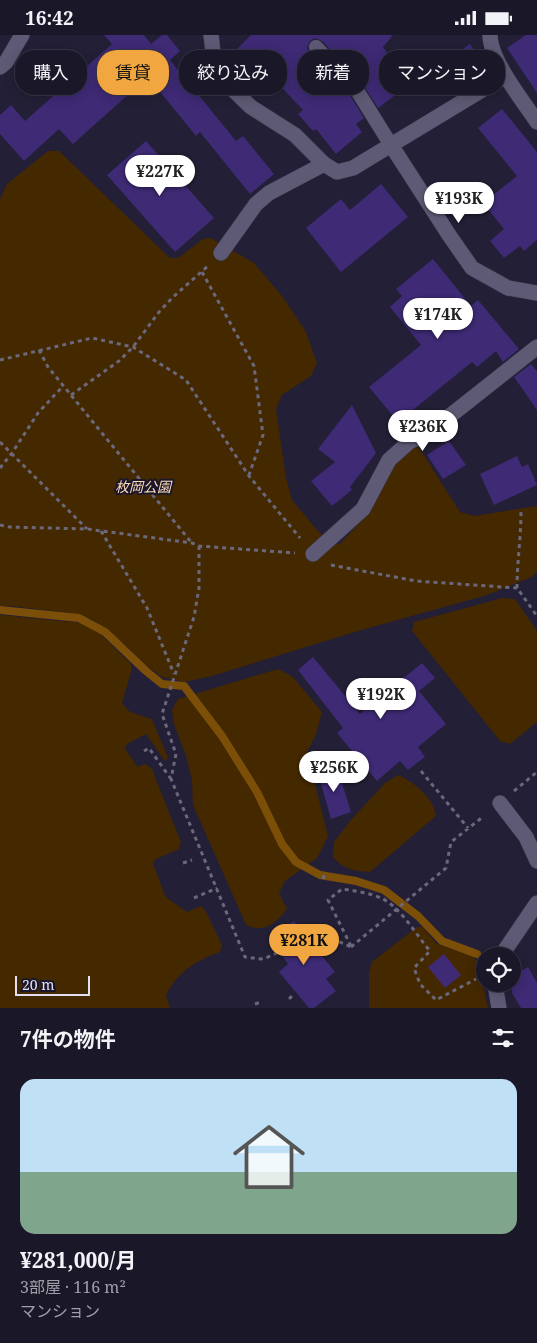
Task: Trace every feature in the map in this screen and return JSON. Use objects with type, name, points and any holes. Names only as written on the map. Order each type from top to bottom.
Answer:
[{"type":"street","points":[[0,67],[6,62],[22,35]]},
{"type":"street","points":[[211,35],[214,69],[221,78],[251,107],[295,135],[324,164],[337,172],[353,168],[506,76]]},
{"type":"street","points":[[490,35],[490,42],[506,76],[537,123]]},
{"type":"street","points":[[391,145],[472,268],[508,287],[537,293]]},
{"type":"street","points":[[221,253],[256,204],[269,193],[324,164]]},
{"type":"street","points":[[313,554],[363,509],[389,460],[410,442],[427,434],[537,347]]},
{"type":"street","points":[[500,803],[526,837],[537,861]]},
{"type":"street","points":[[507,947],[537,903]]},
{"type":"street","points":[[496,992],[499,1008]]},
{"type":"lane","points":[[316,47],[358,93],[391,145]]},
{"type":"path","points":[[70,395],[119,361],[133,347],[159,312],[221,253]]},
{"type":"path","points":[[202,271],[254,366],[263,435],[249,476]]},
{"type":"path","points":[[0,360],[92,338],[133,347],[186,380],[249,476],[313,554],[330,564],[416,581],[518,588]]},
{"type":"path","points":[[39,350],[48,367],[70,395],[192,543]]},
{"type":"path","points":[[0,467],[12,453],[38,413],[63,385]]},
{"type":"path","points":[[0,442],[87,529]]},
{"type":"path","points":[[521,511],[521,537],[517,565],[518,588],[537,616]]},
{"type":"path","points":[[0,525],[10,527],[87,529],[192,543],[200,546],[313,554]]},
{"type":"path","points":[[101,531],[147,608],[174,674]]},
{"type":"path","points":[[171,779],[176,754],[162,714],[194,617],[199,588],[200,546]]},
{"type":"path","points":[[144,751],[149,748],[171,779],[245,957],[261,959],[268,957],[320,933],[351,947]]},
{"type":"path","points":[[421,771],[468,828]]},
{"type":"path","points":[[351,947],[446,868],[451,843],[536,773]]},
{"type":"path","points":[[182,863],[192,860]]},
{"type":"path","points":[[323,879],[325,872]]},
{"type":"path","points":[[194,898],[217,888]]},
{"type":"path","points":[[351,947],[328,900],[342,889],[384,899],[397,910],[430,951],[414,968],[420,984],[436,1000],[476,980]]},
{"type":"path","points":[[289,999],[294,994]]},
{"type":"path","points":[[255,1004],[261,1002]]},
{"type":"green space","name":"枚岡公園","points":[[48,151],[59,151],[170,258],[178,258],[203,239],[211,238],[254,263],[282,296],[306,332],[317,363],[311,376],[282,395],[276,409],[286,478],[292,500],[318,531],[333,545],[340,544],[364,518],[394,464],[413,447],[418,446],[460,512],[474,516],[537,506],[537,571],[532,577],[487,595],[358,631],[212,676],[185,682],[162,677],[146,665],[122,642],[91,619],[70,613],[0,606],[0,199],[7,184]]},
{"type":"green space","points":[[502,598],[515,599],[537,631],[537,722],[510,744],[500,741],[412,631],[414,622]]},
{"type":"green space","points":[[0,615],[83,623],[100,634],[131,664],[131,672],[122,703],[130,712],[152,719],[168,758],[165,761],[146,734],[127,744],[125,749],[138,767],[144,764],[153,770],[181,842],[179,849],[156,859],[153,863],[167,898],[187,912],[201,906],[205,910],[222,945],[220,952],[195,963],[176,980],[166,995],[170,1008],[0,1008]]},
{"type":"green space","points":[[278,669],[293,677],[322,712],[316,735],[307,752],[328,836],[317,858],[285,881],[279,893],[287,909],[274,923],[264,928],[258,928],[246,925],[193,805],[192,780],[186,756],[174,724],[172,710],[178,699]]},
{"type":"green space","points":[[398,775],[422,791],[431,803],[436,816],[370,872],[355,870],[341,865],[333,857],[334,842],[350,821],[385,783]]},
{"type":"green space","points":[[417,927],[422,927],[437,944],[474,957],[476,960],[476,992],[485,992],[488,1008],[369,1008],[369,972],[372,962]]},
{"type":"building","points":[[104,35],[144,35],[151,44],[162,35],[167,35],[179,50],[170,60],[179,71],[179,95],[199,95],[236,141],[243,136],[274,174],[250,194],[200,132],[196,136],[163,95],[169,95],[169,50],[105,50],[112,44]]},
{"type":"building","points":[[251,35],[393,35],[383,47],[385,50],[379,50],[379,95],[395,95],[378,108],[369,94],[369,50],[330,50],[322,41],[315,38],[310,41],[307,48],[308,50],[297,50],[297,95],[349,95],[364,118],[356,124],[362,132],[336,154],[316,129],[313,131],[298,114],[303,110],[287,93],[287,50],[236,50]]},
{"type":"building","points":[[526,35],[537,35],[537,93],[507,48]]},
{"type":"building","points":[[470,44],[474,50],[461,50]]},
{"type":"building","points":[[97,57],[97,95],[128,95],[73,144],[59,129],[24,161],[0,134],[0,115],[11,105],[25,121],[54,95],[87,95],[87,66]]},
{"type":"building","points":[[502,109],[537,152],[537,240],[524,251],[520,246],[504,258],[490,241],[504,229],[483,203],[517,176],[478,128]]},
{"type":"building","points":[[146,141],[214,218],[175,252],[107,175]]},
{"type":"building","points":[[381,184],[408,217],[341,272],[306,228],[341,199],[350,210]]},
{"type":"building","points":[[433,259],[471,306],[478,300],[519,349],[503,362],[496,351],[477,367],[472,362],[398,422],[369,387],[421,345],[390,307],[402,296],[396,289]]},
{"type":"building","points":[[531,364],[537,371],[537,410],[514,377]]},
{"type":"building","points":[[352,405],[376,453],[350,487],[352,490],[332,506],[311,481],[335,462],[318,449]]},
{"type":"building","points":[[449,441],[466,465],[443,479],[427,455]]},
{"type":"building","points":[[517,456],[522,467],[528,464],[537,485],[494,505],[480,474]]},
{"type":"building","points":[[313,657],[360,714],[422,663],[435,678],[419,691],[446,724],[418,747],[425,757],[408,770],[400,761],[377,781],[337,733],[343,728],[298,670]]},
{"type":"building","points":[[337,767],[351,812],[331,819],[318,773]]},
{"type":"building","points":[[294,921],[335,972],[326,979],[336,991],[314,1008],[309,1008],[279,972],[288,964],[270,938]]},
{"type":"building","points":[[444,954],[461,975],[445,988],[428,967]]},
{"type":"building","points":[[528,967],[537,983],[537,1008],[521,1008],[512,993],[521,992],[521,971]]},
{"type":"waterway","points":[[0,610],[79,618],[105,632],[162,684],[184,686],[222,736],[257,792],[282,844],[296,862],[320,875],[356,881],[384,890],[418,916],[442,941],[476,954]]}]
